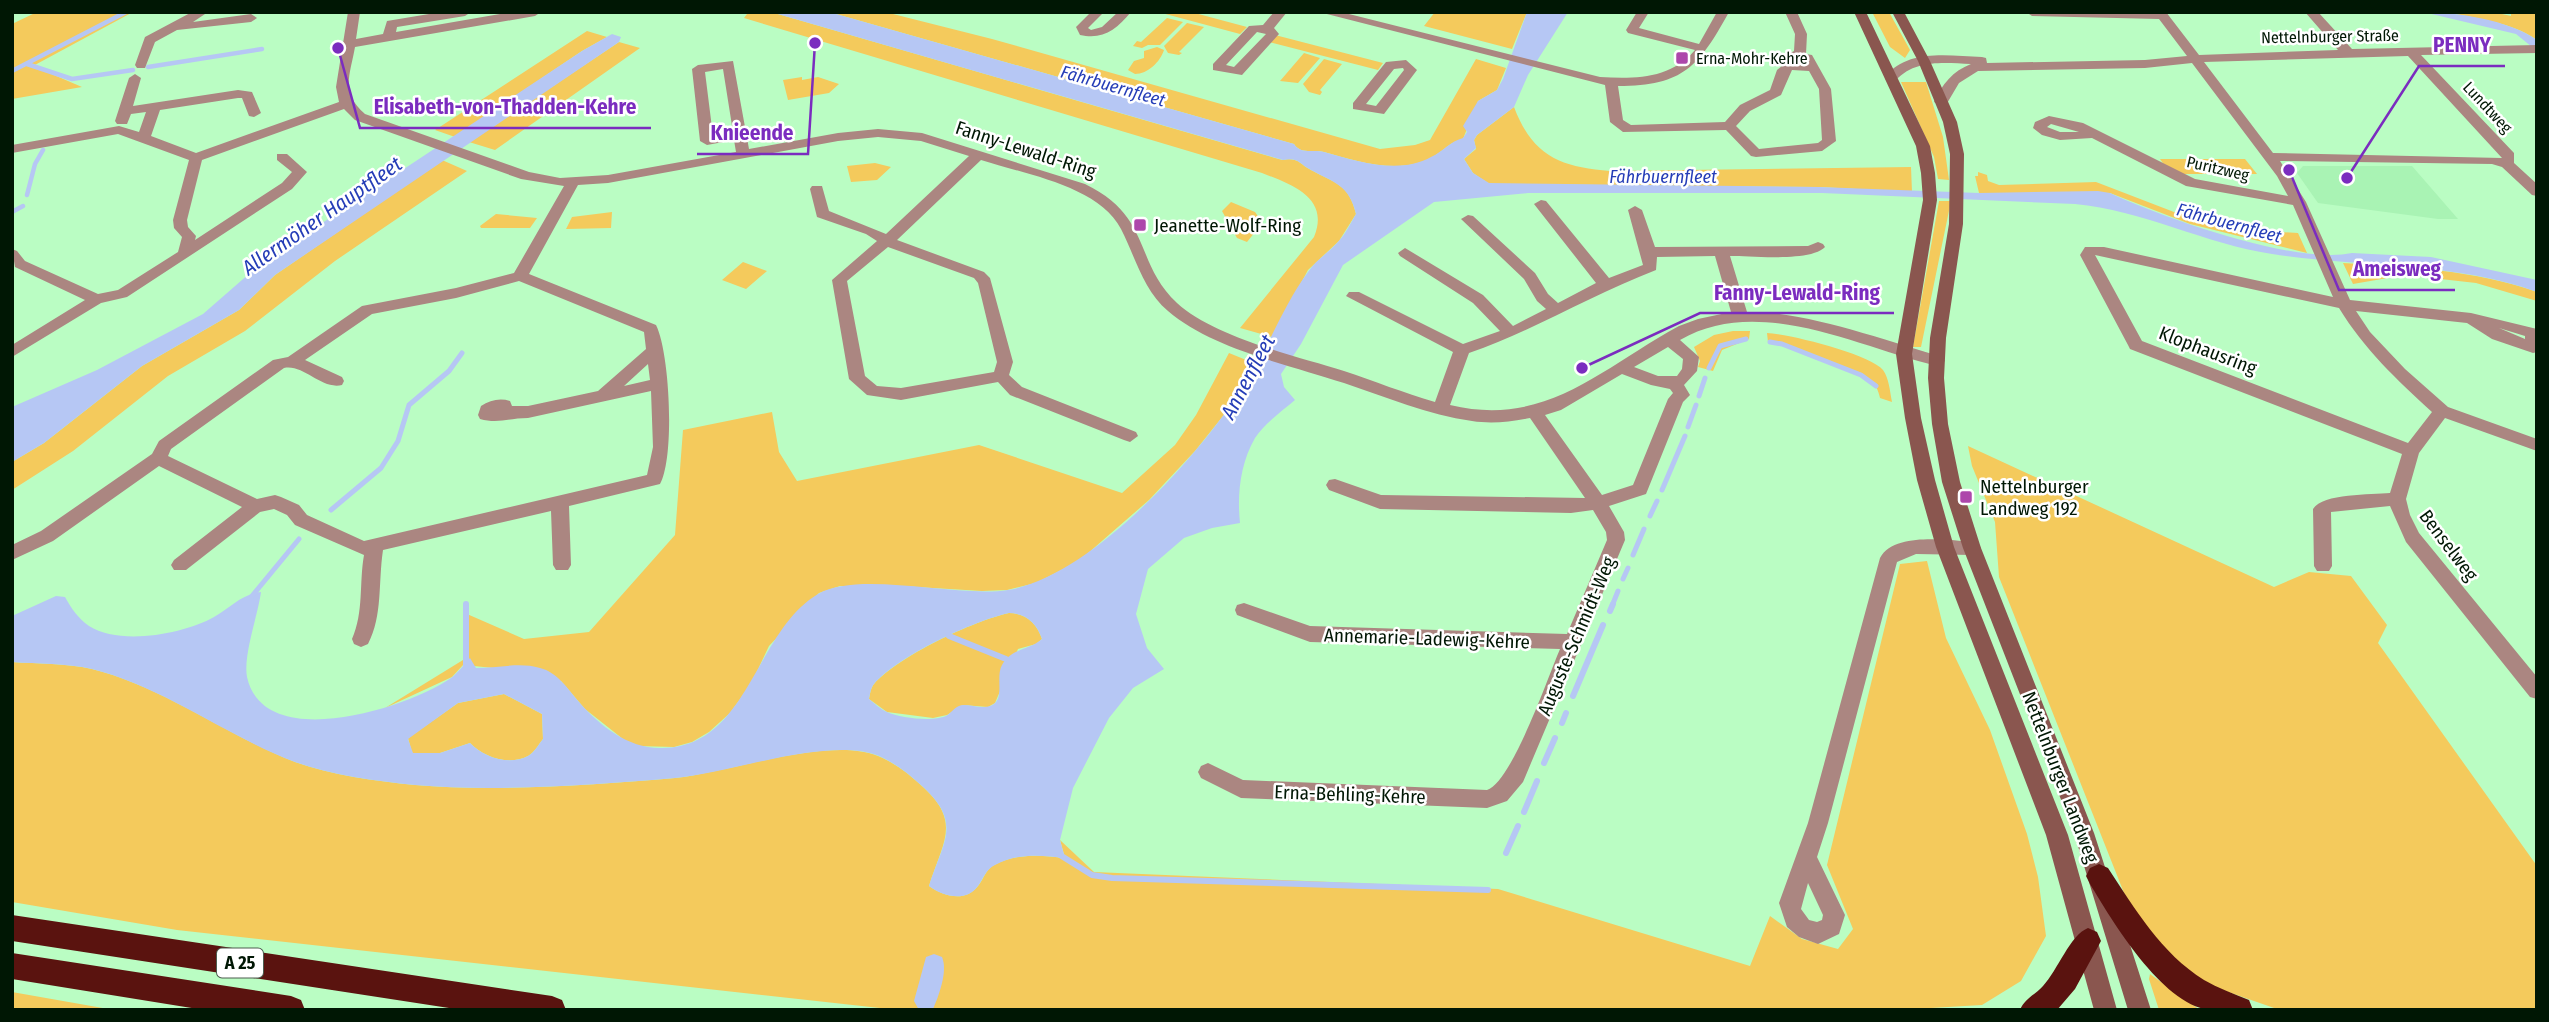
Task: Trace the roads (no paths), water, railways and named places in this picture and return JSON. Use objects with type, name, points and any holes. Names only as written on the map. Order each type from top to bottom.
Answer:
[{"type":"highway","points":[[2099,876],[2139,939],[2164,967],[2195,989],[2239,1010]]},
{"type":"highway","name":"A 25","points":[[12,928],[552,1010]]},
{"type":"highway","points":[[2034,1010],[2043,1006],[2073,967],[2088,941]]},
{"type":"highway","name":"A 25","points":[[12,966],[291,1010]]},
{"type":"main road","name":"Nettelnburger Landweg","points":[[1860,12],[1923,146],[1929,183],[1930,200],[1904,354],[1926,480],[1945,547],[2057,835],[2106,1010]]},
{"type":"main road","name":"Nettelnburger Landweg","points":[[1898,12],[1925,64],[1955,140],[1957,201],[1937,361],[1940,424],[1951,482],[1972,548],[2099,876],[2140,1010]]},
{"type":"street","points":[[12,149],[119,130],[197,158],[346,104],[342,87],[354,12]]},
{"type":"street","points":[[389,38],[391,24],[465,12]]},
{"type":"street","points":[[349,44],[535,12]]},
{"type":"street","points":[[1098,12],[1082,27],[1084,32],[1094,35],[1103,33],[1125,12]]},
{"type":"street","points":[[1267,28],[1282,12]]},
{"type":"street","points":[[1325,12],[1611,82],[1644,80],[1669,74],[1693,60],[1723,12]]},
{"type":"street","points":[[1643,12],[1632,30],[1701,48]]},
{"type":"street","points":[[1791,12],[1801,34],[1795,61]]},
{"type":"street","points":[[2032,12],[2161,14],[2271,157],[2299,202],[2344,304],[2373,345],[2399,373],[2442,411],[2537,445]]},
{"type":"street","points":[[2311,12],[2348,53]]},
{"type":"street","points":[[119,130],[149,40],[204,17],[251,18]]},
{"type":"street","points":[[1406,64],[1425,37]]},
{"type":"street","points":[[1876,46],[1908,64]]},
{"type":"street","name":"Nettelnburger Straße","points":[[1925,64],[1976,67],[2167,62],[2227,56],[2535,49]]},
{"type":"street","name":"Lundtweg","points":[[2411,52],[2537,192]]},
{"type":"street","points":[[1611,82],[1617,122],[1628,130],[1729,126],[1745,108],[1776,92],[1783,70],[1795,61],[1808,58],[1825,89],[1829,141],[1822,147],[1756,153],[1729,126]]},
{"type":"street","name":"Nettelnburger Straße","points":[[1925,64],[2138,59],[2167,62]]},
{"type":"street","points":[[740,135],[708,141],[698,69],[729,64],[740,135],[743,155]]},
{"type":"street","points":[[1891,77],[1898,69],[1908,64],[1925,64]]},
{"type":"street","points":[[1941,102],[1947,87],[1962,73],[1976,67]]},
{"type":"street","points":[[125,111],[238,94],[247,95],[254,113]]},
{"type":"street","name":"Fanny-Lewald-Ring","points":[[346,104],[360,117],[526,176],[573,183],[608,179],[838,136],[878,133],[922,137],[1080,187],[1104,199],[1122,214],[1154,284],[1172,307],[1195,323],[1440,409],[1472,416],[1497,417],[1555,406],[1696,325],[1740,316],[1766,316],[1801,323],[1904,354]]},
{"type":"street","points":[[144,138],[154,107]]},
{"type":"street","name":"Puritzweg","points":[[2097,134],[2191,183],[2299,202]]},
{"type":"street","points":[[979,155],[887,240],[870,251],[839,280],[857,379],[873,391],[901,394],[1001,376]]},
{"type":"street","points":[[12,352],[97,299],[122,294],[287,186],[300,172],[282,157]]},
{"type":"street","points":[[2271,157],[2508,160]]},
{"type":"street","points":[[185,254],[189,236],[181,228],[180,220],[197,158]]},
{"type":"street","points":[[520,276],[573,183]]},
{"type":"street","points":[[817,189],[822,214],[979,275],[985,281],[1005,362],[1001,376]]},
{"type":"street","points":[[1541,204],[1606,284]]},
{"type":"street","points":[[1462,350],[1511,333],[1606,284],[1651,267],[1649,252],[1635,211]]},
{"type":"street","points":[[1468,219],[1530,276],[1542,297],[1558,311]]},
{"type":"street","points":[[1649,252],[1811,251],[1818,247]]},
{"type":"street","name":"Klophausring","points":[[2344,304],[2104,252],[2090,250],[2087,255],[2136,345],[2412,451]]},
{"type":"street","points":[[1721,252],[1740,316]]},
{"type":"street","points":[[1405,253],[1478,299],[1511,333]]},
{"type":"street","points":[[12,254],[20,264],[97,299]]},
{"type":"street","points":[[12,553],[47,536],[158,458],[165,445],[279,364],[293,361],[367,310],[456,293],[520,276],[651,329],[662,438],[660,466],[654,480],[363,548],[302,520],[293,510],[275,502],[255,506],[180,565]]},
{"type":"street","points":[[1354,296],[1406,317],[1413,324],[1434,332],[1462,350]]},
{"type":"street","points":[[2344,304],[2471,318]]},
{"type":"street","points":[[1669,339],[1687,352],[1692,362],[1687,376],[1675,384]]},
{"type":"street","points":[[602,396],[654,350]]},
{"type":"street","points":[[1440,409],[1462,350]]},
{"type":"street","points":[[1904,354],[1937,361]]},
{"type":"street","points":[[293,361],[336,382]]},
{"type":"street","points":[[1335,485],[1380,502],[1571,506],[1598,503],[1640,489],[1676,399],[1682,394],[1675,384],[1650,379],[1621,367]]},
{"type":"street","points":[[1001,376],[1016,391],[1130,436]]},
{"type":"street","points":[[505,412],[527,412],[657,384]]},
{"type":"street","name":"Benselweg","points":[[2442,411],[2412,451],[2397,499],[2401,515],[2412,537],[2537,691]]},
{"type":"street","name":"Auguste-Schmidt-Weg","points":[[1496,797],[1511,786],[1616,540],[1615,532],[1598,503],[1534,412]]},
{"type":"street","points":[[158,458],[255,506]]},
{"type":"street","points":[[2323,566],[2322,509],[2328,505],[2397,499]]},
{"type":"street","points":[[560,503],[562,565]]},
{"type":"street","points":[[361,639],[370,620],[372,606],[369,591],[374,546]]},
{"type":"street","points":[[1807,859],[1889,558],[1892,554],[1909,549],[1972,548]]},
{"type":"street","name":"Annemarie-Ladewig-Kehre","points":[[1244,610],[1310,634],[1572,642]]},
{"type":"street","name":"Erna-Behling-Kehre","points":[[1208,772],[1241,789],[1496,797]]},
{"type":"water","points":[[771,12],[829,12],[1294,144],[1304,151],[1320,151],[1392,166],[1419,162],[1463,138],[1467,132],[1463,126],[1478,101],[1497,90],[1503,79],[1527,12],[1568,12],[1528,75],[1514,107],[1477,135],[1474,140],[1476,148],[1464,159],[1473,173],[1489,183],[1819,187],[1979,193],[2098,191],[2110,193],[2195,226],[2265,246],[2327,255],[2352,253],[2431,257],[2537,280],[2537,292],[2505,282],[2439,270],[2272,254],[2222,243],[2125,213],[2075,204],[1822,193],[1528,193],[1434,202],[1343,265],[1301,344],[1281,374],[1284,387],[1295,400],[1263,428],[1246,458],[1241,480],[1240,523],[1212,528],[1184,538],[1148,569],[1136,614],[1147,648],[1164,669],[1133,688],[1109,718],[1073,788],[1060,840],[1065,858],[1029,856],[1003,861],[989,869],[973,891],[961,896],[940,893],[929,886],[946,833],[946,822],[935,799],[896,765],[879,756],[858,751],[834,750],[698,775],[578,785],[478,788],[400,783],[339,774],[295,762],[244,739],[170,699],[119,677],[82,667],[12,662],[12,616],[56,596],[65,597],[75,613],[89,626],[102,632],[134,636],[169,633],[201,623],[248,595],[261,592],[249,647],[247,677],[259,701],[280,714],[308,719],[340,718],[373,711],[431,689],[454,676],[470,658],[476,668],[525,665],[552,673],[587,711],[606,727],[638,745],[662,748],[691,743],[714,729],[733,709],[796,611],[818,594],[836,587],[858,584],[963,591],[1008,590],[1041,580],[1076,560],[1112,534],[1146,504],[1207,436],[1232,403],[1300,284],[1314,264],[1340,240],[1356,214],[1349,197],[1340,186],[1296,160],[1283,160]],"holes":[[[1009,613],[1030,620],[1042,639],[1006,659],[1000,669],[999,694],[993,705],[961,705],[946,716],[925,719],[893,714],[869,699],[874,684],[900,662],[957,632]],[[504,694],[542,714],[543,739],[530,755],[521,759],[505,760],[489,756],[470,743],[440,753],[413,753],[408,739],[458,703]]]},
{"type":"water","points":[[2423,12],[2466,16],[2512,27],[2537,40],[2537,51],[2516,34]]},
{"type":"water","points":[[612,34],[621,37],[619,42],[275,275],[239,310],[142,366],[44,443],[12,462],[12,407],[97,370],[203,314],[250,273],[292,243],[582,51]]},
{"type":"waterway","points":[[12,71],[126,12]]},
{"type":"waterway","points":[[148,67],[262,49]]},
{"type":"waterway","points":[[27,64],[72,79],[133,70]]},
{"type":"waterway","points":[[27,195],[35,164],[43,150]]},
{"type":"waterway","points":[[12,212],[23,206]]},
{"type":"waterway","points":[[1709,368],[1720,346],[1746,339]]},
{"type":"waterway","points":[[1770,342],[1782,344],[1861,375],[1876,386]]},
{"type":"waterway","points":[[331,510],[381,468],[398,441],[409,405],[449,371],[462,353]]},
{"type":"waterway","points":[[1699,396],[1705,378]]},
{"type":"waterway","points":[[1688,427],[1696,405]]},
{"type":"waterway","points":[[1662,490],[1685,436]]},
{"type":"waterway","points":[[1650,516],[1657,501]]},
{"type":"waterway","points":[[1633,555],[1644,529]]},
{"type":"waterway","points":[[252,596],[299,539]]},
{"type":"waterway","points":[[1623,579],[1628,568]]},
{"type":"waterway","points":[[1612,606],[1618,591]]},
{"type":"waterway","points":[[466,604],[466,667]]},
{"type":"waterway","points":[[1610,611],[1613,604]]},
{"type":"waterway","points":[[1573,696],[1603,625]]},
{"type":"waterway","points":[[949,636],[1006,659]]},
{"type":"waterway","points":[[1562,723],[1566,713]]},
{"type":"waterway","points":[[1544,763],[1555,738]]},
{"type":"waterway","points":[[1524,812],[1537,781]]},
{"type":"waterway","points":[[1506,853],[1518,826]]},
{"type":"waterway","points":[[1060,855],[1092,875],[1112,878],[1488,890]]},
{"type":"waterway","points":[[925,1001],[934,965]]},
{"type":"place","name":"Knieende","points":[[815,43]]},
{"type":"place","name":"Elisabeth-von-Thadden-Kehre","points":[[338,48]]},
{"type":"place","name":"Erna-Mohr-Kehre","points":[[1682,58]]},
{"type":"place","name":"Ameisweg","points":[[2289,170]]},
{"type":"place","name":"PENNY","points":[[2347,178]]},
{"type":"place","name":"Jeanette-Wolf-Ring","points":[[1140,225]]},
{"type":"place","name":"Fanny-Lewald-Ring","points":[[1582,368]]},
{"type":"place","name":"Nettelnburger Landweg 192","points":[[1966,497]]},
{"type":"water label","name":"Fährbuernfleet","points":[[1113,86]]},
{"type":"water label","name":"Fährbuernfleet","points":[[1663,177]]},
{"type":"water label","name":"Allermöher Hauptfleet","points":[[322,216]]},
{"type":"water label","name":"Fährbuernfleet","points":[[2229,223]]},
{"type":"water label","name":"Annenfleet","points":[[1248,377]]}]
